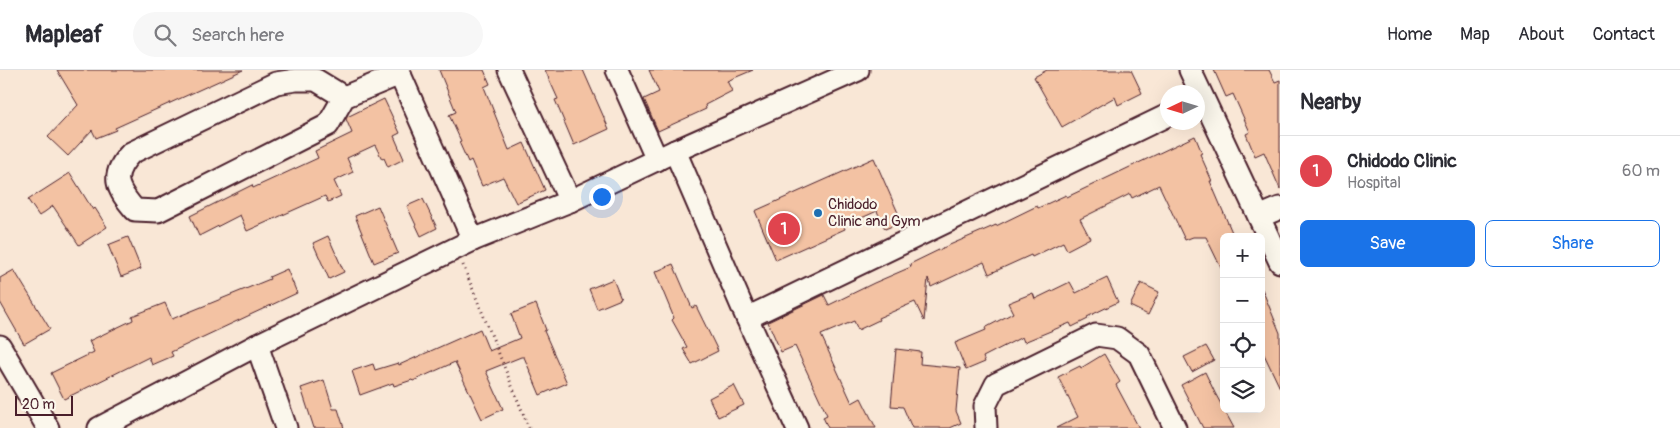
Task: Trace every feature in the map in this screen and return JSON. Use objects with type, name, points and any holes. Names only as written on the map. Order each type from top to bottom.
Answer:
[{"type":"street","points":[[508,70],[570,201]]},
{"type":"street","points":[[617,70],[666,155],[747,318],[797,428]]},
{"type":"street","points":[[99,428],[257,345],[465,244],[570,201],[666,155],[858,70]]},
{"type":"street","points":[[1190,70],[1195,85]]},
{"type":"street","points":[[344,97],[316,80],[276,83],[131,153],[121,163],[116,177],[122,195],[135,210],[158,211],[328,125],[344,97],[399,72],[465,244]]},
{"type":"street","points":[[1205,109],[1280,262]]},
{"type":"street","points":[[747,318],[1160,119]]},
{"type":"street","points":[[1259,217],[1280,208]]},
{"type":"street","points":[[986,428],[985,406],[996,384],[1096,335],[1117,338],[1139,354],[1175,428]]},
{"type":"street","points":[[257,345],[286,428]]},
{"type":"street","points":[[0,346],[48,428]]},
{"type":"path","points":[[465,244],[529,428]]},
{"type":"building","points":[[57,70],[243,70],[96,138],[92,130],[68,156],[48,137],[78,105]]},
{"type":"building","points":[[439,70],[484,70],[490,84],[484,87],[509,150],[524,143],[545,190],[516,203],[503,177],[482,186],[471,160],[468,162],[459,142],[461,141],[449,115],[456,112]]},
{"type":"building","points":[[545,70],[583,70],[609,129],[574,145],[555,100],[558,99]]},
{"type":"building","points":[[649,70],[753,70],[727,81],[732,91],[705,105],[706,109],[658,131],[644,99],[659,92]]},
{"type":"building","points":[[1047,70],[1131,70],[1142,93],[1118,105],[1115,97],[1062,127],[1034,77]]},
{"type":"building","points":[[1214,70],[1269,70],[1275,82],[1280,80],[1280,189],[1264,152],[1255,156],[1246,134],[1250,132],[1233,94],[1226,97]]},
{"type":"building","points":[[384,99],[400,133],[394,136],[404,159],[388,167],[375,145],[347,158],[353,172],[334,181],[341,196],[328,202],[325,196],[247,231],[240,215],[199,236],[190,216],[252,185],[253,188],[318,158],[315,151],[352,133],[346,119],[347,117]]},
{"type":"building","points":[[1195,136],[1202,153],[1200,154],[1212,181],[1210,181],[1232,233],[1220,233],[1220,266],[1206,237],[1193,237],[1185,240],[1159,185],[1132,198],[1130,194],[1080,219],[1090,238],[1067,250],[1063,242],[989,274],[984,262],[931,287],[928,278],[924,321],[915,302],[878,318],[879,320],[858,330],[854,321],[821,335],[852,403],[861,398],[876,428],[828,428],[823,417],[827,415],[795,346],[781,352],[768,322],[824,295],[829,305],[911,267],[910,264],[945,247],[996,226],[1037,206],[1038,208],[1066,195],[1067,197]]},
{"type":"building","points":[[874,158],[902,222],[885,229],[877,211],[844,226],[845,229],[776,260],[755,211]]},
{"type":"building","points":[[70,173],[93,210],[95,208],[107,227],[79,245],[53,206],[39,216],[28,200]]},
{"type":"building","points":[[423,199],[437,228],[421,236],[407,206]]},
{"type":"building","points":[[378,206],[398,253],[374,263],[355,216]]},
{"type":"building","points":[[328,236],[344,272],[329,279],[313,243]]},
{"type":"building","points":[[128,237],[141,269],[121,277],[108,245]]},
{"type":"building","points":[[673,264],[692,308],[696,306],[718,351],[692,364],[683,349],[687,347],[672,320],[674,318],[655,272]]},
{"type":"building","points":[[287,269],[297,293],[171,352],[173,356],[152,365],[149,357],[64,399],[51,373],[94,352],[89,341],[133,320],[132,316],[165,303],[172,319],[270,279],[269,277]]},
{"type":"building","points":[[14,270],[50,329],[24,344],[0,302],[0,278]]},
{"type":"building","points":[[1107,278],[1118,302],[1087,317],[1088,319],[1072,327],[1070,323],[1024,342],[1022,337],[983,357],[985,362],[966,370],[955,343],[986,330],[985,328],[1013,313],[1008,303],[1033,293],[1035,299],[1070,282],[1076,293]]},
{"type":"building","points":[[613,279],[621,299],[597,309],[589,289]]},
{"type":"building","points":[[1141,283],[1159,292],[1148,315],[1130,306]]},
{"type":"building","points":[[1265,296],[1280,333],[1280,388],[1265,356]]},
{"type":"building","points":[[536,304],[546,330],[544,331],[567,383],[540,395],[524,357],[486,371],[503,409],[482,419],[455,362],[413,381],[394,386],[393,383],[360,395],[352,371],[373,364],[375,370],[398,363],[399,365],[480,329],[489,351],[520,338],[511,314]]},
{"type":"building","points":[[1206,346],[1214,360],[1192,372],[1184,357]]},
{"type":"building","points":[[896,349],[921,352],[920,364],[960,368],[956,411],[961,423],[950,428],[912,428],[903,407],[891,406]]},
{"type":"building","points":[[1104,354],[1120,382],[1116,385],[1139,428],[1056,428],[1078,417],[1058,377],[1080,366],[1081,368]]},
{"type":"building","points":[[1205,372],[1220,402],[1220,413],[1226,413],[1234,428],[1203,428],[1181,385]]},
{"type":"building","points":[[324,380],[333,409],[338,409],[344,428],[314,428],[301,388]]},
{"type":"building","points":[[734,385],[744,405],[718,417],[709,398]]},
{"type":"place","name":"Chidodo Clinic and Gym","points":[[818,213]]},
{"type":"place","name":"Chidodo Clinic","points":[[784,229]]}]
